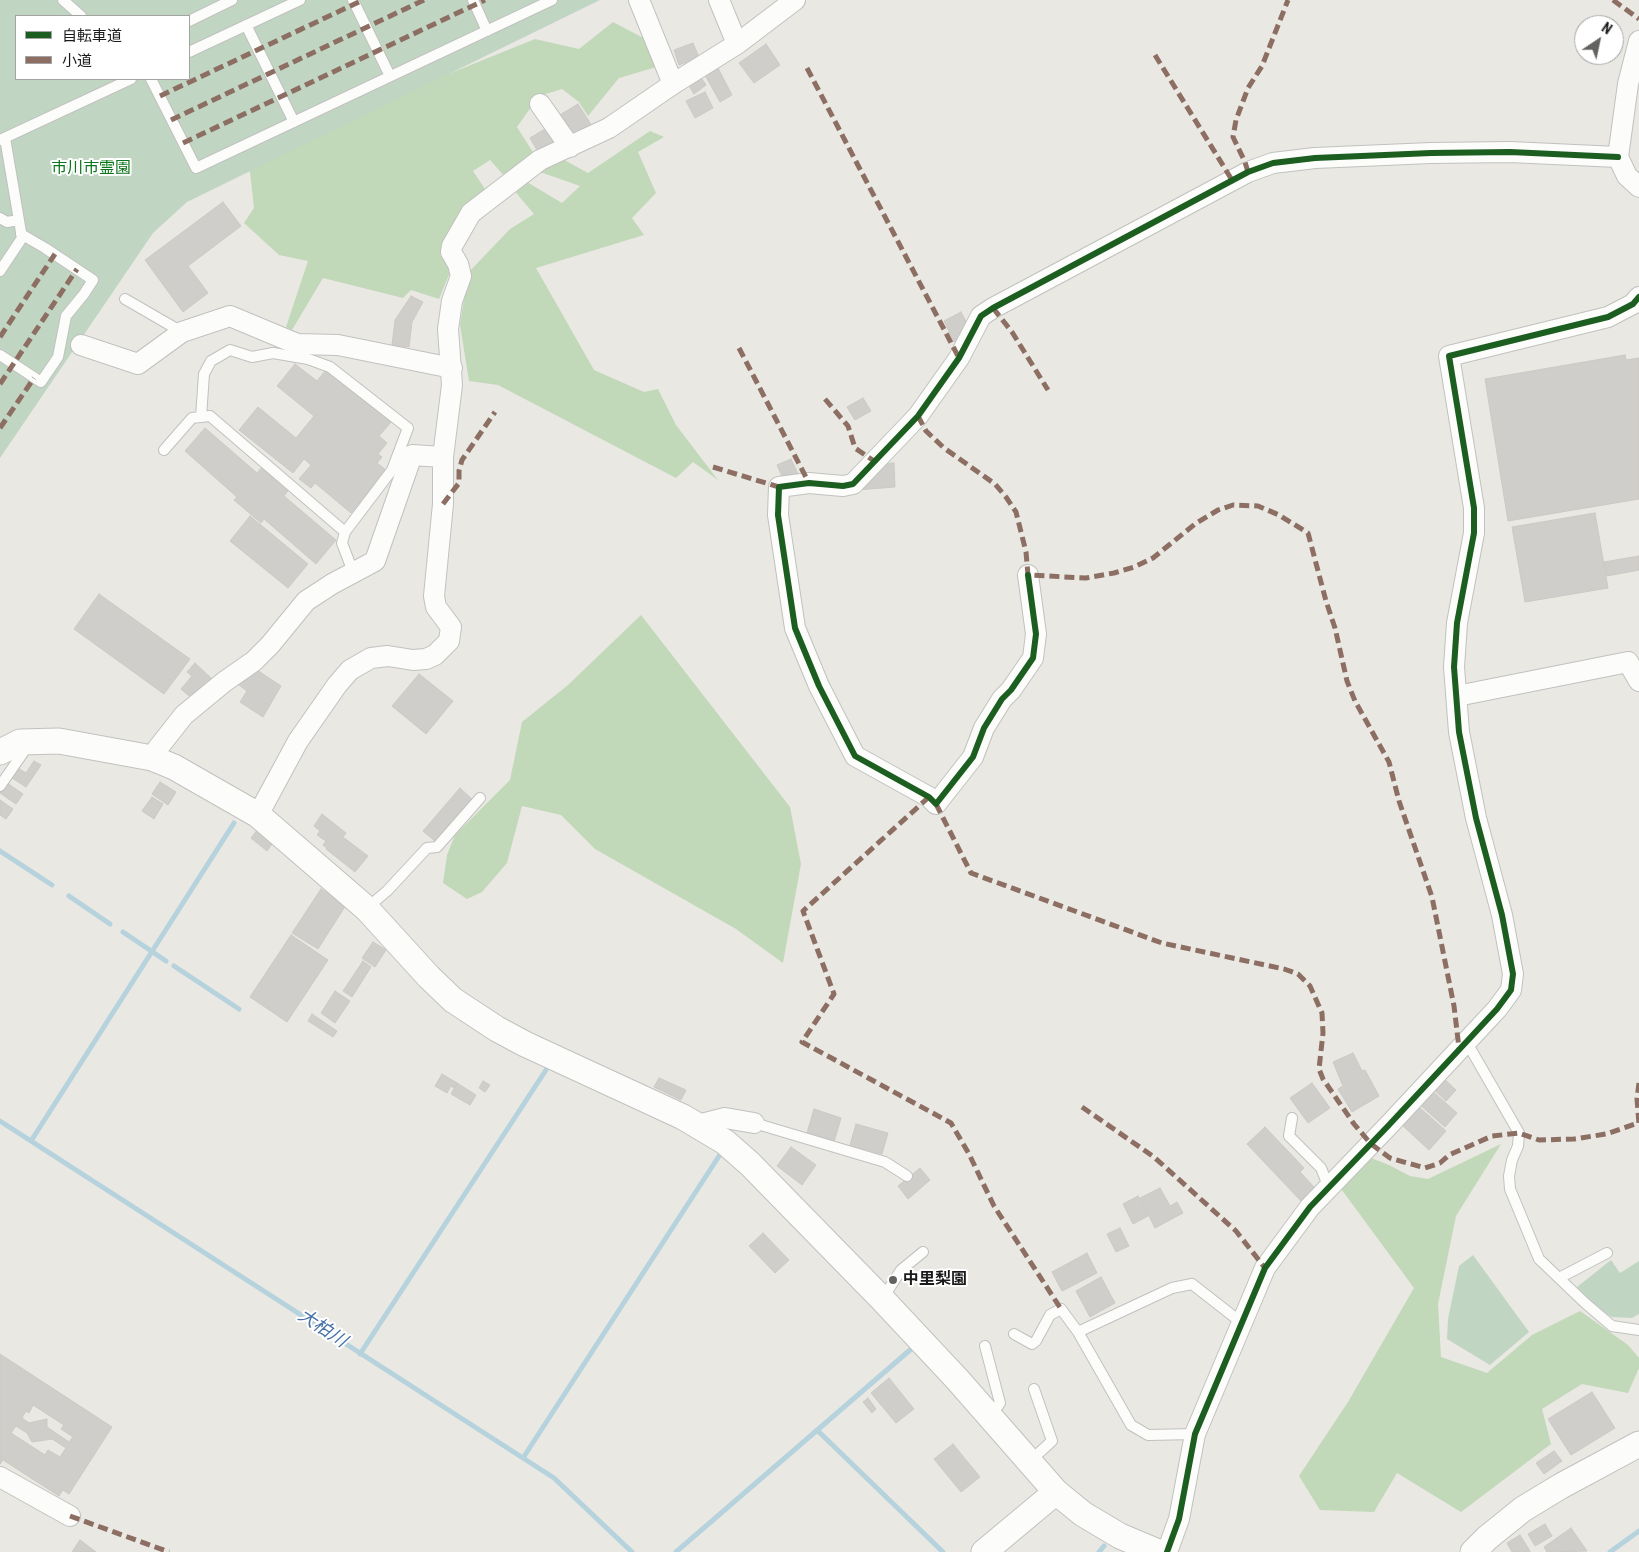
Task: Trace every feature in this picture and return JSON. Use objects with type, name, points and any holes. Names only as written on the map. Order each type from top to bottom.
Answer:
[{"type":"street","points":[[639,0],[673,84]]},
{"type":"street","points":[[719,0],[738,44]]},
{"type":"street","points":[[258,815],[298,741],[337,685],[350,670],[371,658],[388,656],[413,660],[426,659],[435,655],[448,641],[451,626],[436,607],[434,596],[444,504],[444,457],[452,385],[448,329],[452,301],[461,276],[458,264],[451,252],[452,246],[471,213],[540,160],[609,128],[673,84],[738,44],[795,0]]},
{"type":"street","points":[[1639,40],[1628,84],[1618,157],[1627,176],[1639,187]]},
{"type":"street","points":[[540,104],[570,147]]},
{"type":"street","points":[[1028,574],[1036,634],[1033,658],[1011,690],[1002,699],[984,728],[973,757],[936,804],[929,797],[855,756],[819,686],[795,628],[778,515],[779,486],[809,482],[843,486],[853,484],[918,416],[959,358],[981,316],[1248,172],[1272,163],[1315,158],[1431,153],[1510,152],[1618,157]]},
{"type":"street","points":[[1167,1552],[1179,1519],[1195,1434],[1265,1268],[1310,1207],[1497,1009],[1511,990],[1514,974],[1502,915],[1476,818],[1459,732],[1454,668],[1457,623],[1474,533],[1474,508],[1449,356],[1608,317],[1633,304],[1639,297]]},
{"type":"street","points":[[81,345],[138,364],[182,332],[230,316],[298,344],[338,345],[452,368]]},
{"type":"street","points":[[152,758],[184,715],[224,682],[254,661],[270,645],[306,600],[375,561],[412,454],[444,457]]},
{"type":"street","points":[[1457,696],[1628,662],[1639,681]]},
{"type":"street","points":[[10,747],[59,741],[152,758],[174,767],[258,815],[367,909],[429,977],[453,1000],[490,1025],[525,1044],[698,1125],[725,1142],[750,1164],[882,1299],[1056,1492],[1083,1514],[1120,1536],[1158,1552]]},
{"type":"street","points":[[698,1125],[724,1118],[754,1123]]},
{"type":"street","points":[[1473,1552],[1523,1509],[1639,1444]]},
{"type":"street","points":[[0,1476],[70,1516]]},
{"type":"street","points":[[984,1552],[1056,1492]]},
{"type":"lane","points":[[63,0],[80,15]]},
{"type":"lane","points":[[190,21],[232,0]]},
{"type":"lane","points":[[190,52],[300,0]]},
{"type":"lane","points":[[354,0],[390,76]]},
{"type":"lane","points":[[473,0],[487,31]]},
{"type":"lane","points":[[152,80],[196,168],[552,0]]},
{"type":"lane","points":[[246,26],[294,122]]},
{"type":"lane","points":[[0,271],[22,238],[2,139],[130,80]]},
{"type":"lane","points":[[0,218],[7,222],[19,220]]},
{"type":"lane","points":[[0,355],[41,382],[58,357],[66,316],[93,280],[21,234]]},
{"type":"lane","points":[[125,299],[182,332]]},
{"type":"lane","points":[[201,417],[204,374],[211,361],[230,350],[252,357],[273,353],[308,359],[330,367],[408,428],[412,454]]},
{"type":"lane","points":[[164,450],[192,418],[210,416],[345,532]]},
{"type":"lane","points":[[353,572],[342,543],[345,532],[392,470],[408,428]]},
{"type":"lane","points":[[0,786],[25,750],[10,747]]},
{"type":"lane","points":[[367,909],[387,891],[427,848],[437,847],[480,798]]},
{"type":"lane","points":[[1466,1041],[1519,1133],[1518,1146],[1512,1160],[1510,1189],[1539,1259],[1612,1326],[1639,1330]]},
{"type":"lane","points":[[1292,1118],[1289,1136],[1321,1168],[1329,1188]]},
{"type":"lane","points":[[754,1123],[885,1162],[907,1176]]},
{"type":"lane","points":[[882,1299],[900,1270],[923,1252]]},
{"type":"lane","points":[[1559,1278],[1607,1253]]},
{"type":"lane","points":[[1078,1332],[1172,1288],[1192,1284],[1242,1323]]},
{"type":"lane","points":[[1014,1334],[1032,1344],[1036,1341],[1050,1315],[1061,1308],[1078,1332],[1131,1425],[1148,1435],[1195,1434]]},
{"type":"lane","points":[[984,1346],[1000,1403],[990,1417]]},
{"type":"lane","points":[[1029,1462],[1052,1441],[1034,1389]]},
{"type":"green space","name":"市川市霊園","points":[[0,0],[600,0],[187,202],[153,233],[0,458]]},
{"type":"green space","points":[[613,22],[651,42],[660,66],[619,78],[588,116],[579,102],[562,89],[539,96],[517,127],[536,157],[506,178],[490,160],[473,171],[487,192],[470,202],[440,255],[453,265],[439,299],[411,290],[403,298],[323,278],[292,330],[286,327],[308,261],[279,255],[244,223],[254,208],[249,163],[426,83],[535,39],[579,49]]},
{"type":"green space","points":[[650,131],[664,137],[638,152],[656,193],[632,218],[644,235],[536,268],[594,370],[644,392],[658,389],[676,425],[718,480],[693,462],[676,478],[498,385],[469,381],[460,325],[468,273],[510,229],[534,214],[512,188],[522,179],[562,203],[580,186],[540,172],[559,157],[588,173]]},
{"type":"green space","points":[[641,615],[790,807],[801,864],[783,963],[736,929],[595,849],[561,815],[522,806],[507,863],[482,892],[467,899],[443,883],[447,855],[455,835],[510,780],[522,722],[568,685]]},
{"type":"green space","points":[[1501,1144],[1456,1216],[1438,1304],[1441,1357],[1487,1373],[1532,1335],[1580,1311],[1628,1345],[1639,1358],[1639,1368],[1628,1393],[1582,1384],[1542,1409],[1551,1444],[1461,1512],[1397,1473],[1374,1512],[1320,1510],[1299,1476],[1348,1402],[1414,1288],[1339,1186],[1371,1158],[1410,1176],[1428,1179]]},
{"type":"green space","points":[[1473,1255],[1529,1332],[1490,1365],[1447,1339],[1448,1319],[1459,1266]]},
{"type":"green space","points":[[1611,1260],[1620,1273],[1639,1261],[1639,1314],[1632,1318],[1612,1317],[1596,1307],[1577,1287]]},
{"type":"building","points":[[693,43],[699,57],[679,65],[674,50]]},
{"type":"building","points":[[766,44],[780,65],[754,83],[739,63]]},
{"type":"building","points":[[718,68],[732,95],[720,102],[705,75]]},
{"type":"building","points":[[700,76],[706,85],[694,94],[688,84]]},
{"type":"building","points":[[705,92],[713,108],[695,118],[686,101]]},
{"type":"building","points":[[578,104],[592,126],[571,138],[558,116]]},
{"type":"building","points":[[550,126],[560,143],[540,155],[530,138]]},
{"type":"building","points":[[223,202],[241,226],[188,266],[208,293],[183,312],[145,260]]},
{"type":"building","points":[[411,296],[423,302],[412,322],[409,347],[392,345],[395,320]]},
{"type":"building","points":[[961,312],[969,327],[960,331],[963,337],[954,342],[944,321]]},
{"type":"building","points":[[1625,355],[1626,360],[1639,358],[1639,499],[1508,521],[1485,379]]},
{"type":"building","points":[[295,364],[317,381],[325,371],[334,378],[337,375],[392,421],[379,436],[387,443],[378,454],[382,457],[377,463],[386,470],[351,513],[315,483],[311,488],[299,479],[311,465],[304,459],[293,473],[239,430],[258,407],[296,438],[314,416],[277,386]]},
{"type":"building","points":[[863,398],[871,411],[855,420],[847,407]]},
{"type":"building","points":[[205,428],[257,473],[263,466],[290,488],[284,496],[336,540],[316,564],[264,519],[261,523],[234,500],[237,497],[185,451]]},
{"type":"building","points":[[791,459],[798,474],[784,481],[777,465]]},
{"type":"building","points":[[894,463],[895,487],[857,490],[868,473],[879,472],[878,464]]},
{"type":"building","points":[[1595,513],[1608,588],[1525,602],[1512,527]]},
{"type":"building","points":[[250,516],[308,564],[288,588],[230,541]]},
{"type":"building","points":[[1639,556],[1639,570],[1607,576],[1604,562]]},
{"type":"building","points":[[99,594],[190,659],[164,694],[74,629]]},
{"type":"building","points":[[195,663],[212,679],[194,700],[181,689],[192,676],[187,672]]},
{"type":"building","points":[[254,668],[281,686],[263,717],[240,702],[247,691],[235,682]]},
{"type":"building","points":[[419,674],[453,701],[426,734],[392,706]]},
{"type":"building","points":[[34,761],[41,765],[26,787],[12,778],[18,768],[26,773]]},
{"type":"building","points":[[160,782],[176,792],[168,805],[152,794]]},
{"type":"building","points":[[7,783],[23,794],[16,804],[0,793]]},
{"type":"building","points":[[460,788],[473,800],[436,842],[423,831]]},
{"type":"building","points":[[152,797],[163,804],[154,819],[142,811]]},
{"type":"building","points":[[0,800],[13,809],[6,819],[0,815]]},
{"type":"building","points":[[322,814],[346,833],[343,837],[368,856],[355,872],[326,849],[323,845],[326,841],[317,835],[320,831],[314,826]]},
{"type":"building","points":[[258,829],[274,841],[267,851],[251,838]]},
{"type":"building","points":[[321,889],[346,905],[318,949],[292,933]]},
{"type":"building","points":[[291,935],[328,960],[287,1022],[250,997]]},
{"type":"building","points":[[373,942],[386,950],[375,967],[362,958]]},
{"type":"building","points":[[363,961],[371,967],[352,997],[343,991]]},
{"type":"building","points":[[335,991],[350,1001],[335,1023],[321,1013]]},
{"type":"building","points":[[312,1014],[337,1031],[333,1037],[308,1021]]},
{"type":"building","points":[[1353,1053],[1362,1071],[1365,1070],[1379,1096],[1352,1112],[1338,1089],[1343,1086],[1333,1062]]},
{"type":"building","points":[[442,1074],[457,1083],[454,1088],[451,1086],[447,1093],[435,1086]]},
{"type":"building","points":[[1442,1077],[1456,1090],[1446,1101],[1432,1088]]},
{"type":"building","points":[[659,1078],[686,1090],[681,1100],[654,1087]]},
{"type":"building","points":[[483,1081],[490,1085],[485,1092],[479,1088]]},
{"type":"building","points":[[457,1083],[476,1095],[470,1105],[451,1094]]},
{"type":"building","points":[[1312,1083],[1330,1108],[1308,1123],[1290,1098]]},
{"type":"building","points":[[1430,1089],[1457,1113],[1445,1127],[1418,1103]]},
{"type":"building","points":[[1419,1107],[1446,1131],[1429,1150],[1402,1125]]},
{"type":"building","points":[[814,1109],[841,1118],[834,1142],[807,1133]]},
{"type":"building","points":[[856,1124],[888,1133],[882,1154],[850,1145]]},
{"type":"building","points":[[1265,1127],[1304,1168],[1300,1172],[1315,1188],[1301,1201],[1247,1144]]},
{"type":"building","points":[[791,1147],[816,1165],[802,1185],[777,1166]]},
{"type":"building","points":[[920,1168],[930,1180],[908,1199],[898,1186]]},
{"type":"building","points":[[1160,1188],[1170,1206],[1177,1202],[1183,1213],[1155,1228],[1140,1198]]},
{"type":"building","points":[[1138,1196],[1148,1216],[1133,1224],[1123,1204]]},
{"type":"building","points":[[1120,1228],[1129,1246],[1116,1252],[1107,1234]]},
{"type":"building","points":[[763,1233],[789,1260],[775,1273],[749,1246]]},
{"type":"building","points":[[1087,1253],[1097,1273],[1062,1291],[1052,1272]]},
{"type":"building","points":[[1101,1277],[1115,1303],[1090,1317],[1076,1291]]},
{"type":"building","points":[[0,1354],[112,1427],[69,1494],[63,1490],[59,1496],[3,1460],[0,1464]],"holes":[[[33,1405],[64,1425],[61,1429],[73,1437],[69,1442],[47,1427],[47,1419],[29,1423],[22,1418],[26,1411],[29,1413]],[[16,1426],[27,1433],[32,1442],[52,1439],[66,1448],[60,1457],[48,1450],[45,1455],[11,1433]]]},
{"type":"building","points":[[889,1378],[914,1409],[896,1423],[871,1393]]},
{"type":"building","points":[[1592,1392],[1615,1428],[1571,1455],[1548,1419]]},
{"type":"building","points":[[868,1398],[876,1409],[872,1413],[863,1402]]},
{"type":"building","points":[[953,1444],[980,1477],[961,1492],[934,1459]]},
{"type":"building","points":[[1554,1451],[1562,1461],[1544,1474],[1536,1463]]},
{"type":"building","points":[[1545,1524],[1552,1536],[1535,1546],[1528,1534]]},
{"type":"building","points":[[1571,1528],[1587,1551],[1547,1552],[1544,1547]]},
{"type":"building","points":[[1520,1535],[1530,1552],[1512,1552],[1507,1543]]},
{"type":"building","points":[[80,1540],[96,1552],[72,1552]]},
{"type":"waterway","points":[[31,1141],[234,823]]},
{"type":"waterway","points":[[0,851],[52,885]]},
{"type":"waterway","points":[[69,896],[110,924]]},
{"type":"waterway","points":[[123,932],[166,961]]},
{"type":"waterway","points":[[174,966],[239,1009]]},
{"type":"waterway","points":[[360,1354],[546,1070]]},
{"type":"waterway","name":"大柏川","points":[[0,1121],[554,1478],[632,1552]]},
{"type":"waterway","points":[[523,1458],[721,1153]]},
{"type":"waterway","points":[[676,1552],[910,1350]]},
{"type":"waterway","points":[[817,1430],[943,1552]]},
{"type":"waterway","points":[[1610,1552],[1639,1531]]},
{"type":"waterway","points":[[1099,1552],[1104,1546]]},
{"type":"marked path","points":[[160,96],[363,0]]},
{"type":"marked path","points":[[171,120],[424,0]]},
{"type":"marked path","points":[[183,143],[485,0]]},
{"type":"marked path","points":[[1248,172],[1233,137],[1236,120],[1248,88],[1262,66],[1288,0]]},
{"type":"marked path","points":[[1613,0],[1639,19]]},
{"type":"marked path","points":[[1155,55],[1232,180]]},
{"type":"marked path","points":[[807,68],[959,358]]},
{"type":"marked path","points":[[0,337],[55,254]]},
{"type":"marked path","points":[[0,384],[77,269]]},
{"type":"marked path","points":[[993,308],[1012,332],[1048,390]]},
{"type":"marked path","points":[[739,348],[809,483]]},
{"type":"marked path","points":[[0,428],[34,378]]},
{"type":"marked path","points":[[825,399],[848,426],[855,448],[874,461]]},
{"type":"marked path","points":[[443,504],[459,483],[459,471],[462,460],[495,412]]},
{"type":"marked path","points":[[918,416],[926,431],[944,448],[995,484],[1006,497],[1016,512],[1026,552],[1028,575],[1086,578],[1134,567],[1153,558],[1195,524],[1218,510],[1233,505],[1258,506],[1279,515],[1308,533],[1335,628],[1347,681],[1355,701],[1389,762],[1399,801],[1432,897],[1454,1006],[1459,1048]]},
{"type":"marked path","points":[[713,467],[779,487]]},
{"type":"marked path","points":[[929,797],[803,911],[834,994],[802,1042],[951,1123],[969,1154],[994,1206],[1061,1309]]},
{"type":"marked path","points":[[936,804],[971,873],[1162,943],[1284,969],[1298,974],[1310,986],[1322,1013],[1323,1033],[1319,1069],[1323,1079],[1354,1124],[1371,1144],[1390,1158],[1425,1168],[1440,1163],[1449,1155],[1492,1136],[1519,1133],[1539,1140],[1574,1139],[1606,1134],[1638,1123]]},
{"type":"marked path","points":[[1639,1083],[1637,1099],[1639,1124]]},
{"type":"marked path","points":[[1082,1107],[1154,1157],[1236,1231],[1265,1268]]},
{"type":"marked path","points":[[70,1516],[169,1552]]},
{"type":"cycle path","points":[[1028,575],[1036,634],[1033,658],[1011,690],[1002,699],[984,728],[973,757],[936,804],[929,797],[855,756],[819,686],[795,628],[778,515],[779,487],[809,483],[843,486],[853,484],[918,416],[959,358],[981,316],[1248,172],[1273,163],[1315,158],[1431,153],[1510,152],[1618,157]]},
{"type":"cycle path","points":[[1167,1552],[1179,1519],[1195,1434],[1265,1268],[1310,1207],[1497,1009],[1511,990],[1513,974],[1502,915],[1476,818],[1459,732],[1454,667],[1457,623],[1474,533],[1474,508],[1449,356],[1608,317],[1633,304],[1639,297]]},
{"type":"place","name":"中里梨園","points":[[893,1280]]}]
